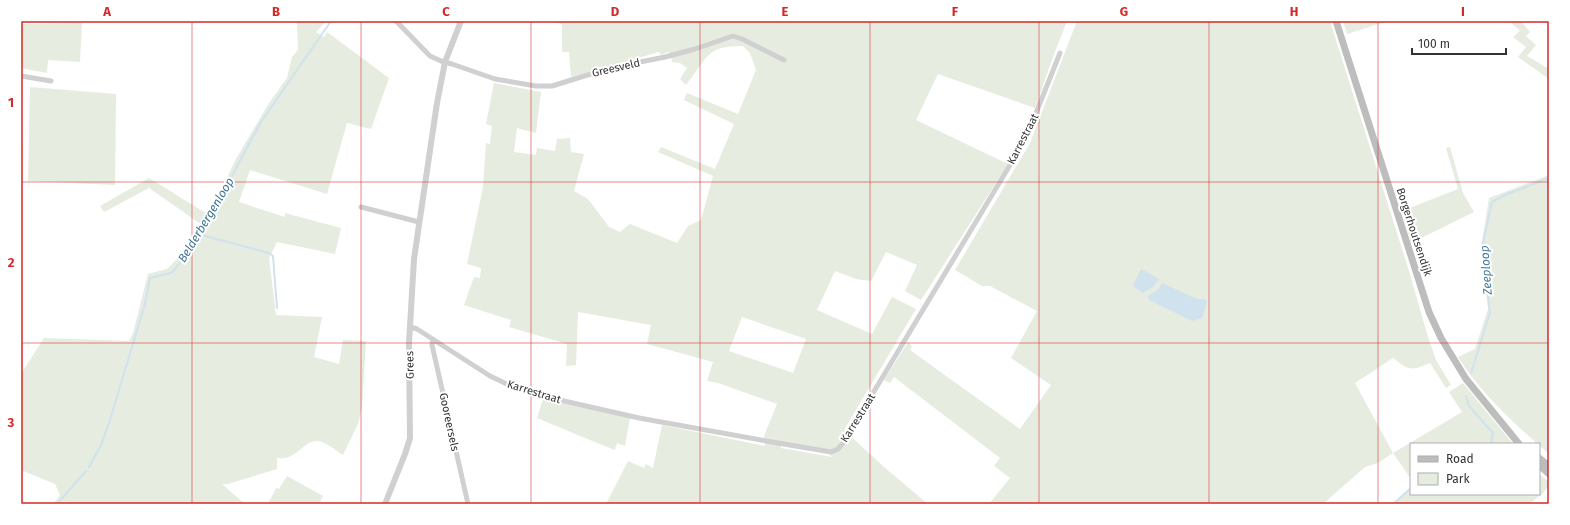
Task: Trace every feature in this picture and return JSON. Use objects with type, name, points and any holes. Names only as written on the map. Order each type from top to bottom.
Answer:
[{"type":"main road","name":"Borgerhoutsendijk","points":[[1336,21],[1429,312],[1441,338],[1466,379],[1518,443]]},
{"type":"main road","name":"Borgerhoutsendijk","points":[[1509,431],[1515,434],[1523,443]]},
{"type":"main road","points":[[1540,459],[1549,466]]},
{"type":"main road","points":[[1540,466],[1549,474]]},
{"type":"street","name":"Greesveld","points":[[396,21],[430,56],[505,82],[543,87],[556,85],[610,68],[665,57],[712,44],[733,36],[742,38],[784,60]]},
{"type":"street","name":"Grees","points":[[385,504],[410,438],[410,327],[414,259],[437,103],[445,62],[461,21]]},
{"type":"street","name":"Karrestraat","points":[[410,327],[417,329],[490,376],[511,386],[564,401],[639,418],[831,452],[838,449],[905,341],[1020,147],[1032,123],[1060,53]]},
{"type":"street","points":[[21,76],[51,81]]},
{"type":"street","points":[[360,208],[419,222]]},
{"type":"street","name":"Gooreersels","points":[[433,340],[432,345],[468,504]]},
{"type":"green space","points":[[297,21],[326,21],[316,32],[324,37],[327,32],[389,78],[371,129],[347,123],[327,194],[250,170],[239,202],[285,217],[285,213],[341,228],[335,254],[277,242],[269,258],[276,315],[322,317],[314,357],[339,364],[343,340],[366,341],[362,408],[358,424],[343,455],[331,446],[320,441],[312,442],[290,457],[277,458],[277,469],[228,484],[222,484],[245,504],[53,504],[60,495],[55,484],[21,470],[21,374],[44,338],[129,341],[133,333],[148,274],[167,269],[176,260],[202,225],[149,188],[104,212],[100,206],[149,178],[209,215],[236,159],[269,103],[287,78],[292,57],[298,50]]},
{"type":"green space","points":[[548,21],[1067,21],[1035,108],[938,74],[916,120],[1008,164],[921,300],[905,291],[917,265],[886,252],[871,281],[856,279],[835,271],[817,310],[872,334],[892,297],[916,309],[844,430],[884,467],[928,504],[606,504],[628,461],[644,468],[646,464],[653,468],[662,425],[765,446],[764,436],[777,404],[718,383],[707,381],[713,362],[647,344],[651,325],[578,312],[576,365],[566,366],[567,344],[509,327],[511,320],[464,305],[474,277],[480,278],[481,268],[467,264],[483,187],[486,143],[490,144],[492,126],[486,124],[494,83],[541,92],[536,133],[517,128],[514,152],[536,155],[537,148],[555,151],[557,139],[570,138],[571,152],[584,154],[574,191],[588,199],[609,227],[620,232],[630,224],[677,243],[688,226],[701,220],[713,176],[658,152],[661,147],[715,169],[734,124],[684,100],[687,93],[738,114],[756,70],[750,53],[743,46],[721,48],[708,55],[686,85],[680,79],[687,68],[680,63],[672,62],[671,55],[668,52],[661,55],[659,52],[571,77],[569,52],[562,52],[562,24]],"holes":[[[742,317],[806,339],[793,373],[729,351]],[[781,442],[826,449],[832,457],[781,448]]]},
{"type":"green space","points":[[1077,21],[1330,21],[1409,271],[1428,337],[1436,360],[1451,385],[1446,388],[1430,363],[1411,368],[1403,365],[1393,358],[1355,383],[1393,453],[1378,463],[1365,467],[1323,504],[989,504],[1010,478],[994,466],[1000,458],[894,377],[890,383],[884,380],[908,342],[912,346],[910,350],[1020,429],[1051,385],[1011,358],[1037,311],[990,286],[982,286],[955,270],[1030,143]]},
{"type":"green space","points":[[1343,21],[1388,21],[1347,34]]},
{"type":"green space","points":[[1509,21],[1521,21],[1530,32],[1526,36],[1536,45],[1527,56],[1549,69],[1549,79],[1518,57],[1526,47],[1513,37],[1520,31]]},
{"type":"green space","points":[[82,23],[80,62],[48,60],[47,73],[21,68],[21,24]]},
{"type":"green space","points":[[30,87],[116,94],[115,185],[28,181]]},
{"type":"green space","points":[[1450,147],[1463,193],[1474,212],[1411,243],[1402,211],[1458,189],[1446,148]]},
{"type":"green space","points":[[1549,175],[1549,454],[1540,446],[1540,443],[1537,443],[1512,421],[1489,397],[1467,371],[1458,357],[1475,349],[1488,309],[1481,248],[1489,198]]},
{"type":"green space","points":[[1463,383],[1512,443],[1410,443],[1410,478],[1393,453],[1462,412],[1449,392]]},
{"type":"green space","points":[[543,399],[630,418],[625,446],[617,443],[615,450],[537,418]]},
{"type":"green space","points":[[1540,475],[1549,482],[1549,486],[1541,495],[1530,503],[1532,504],[1392,504],[1410,488],[1410,495],[1540,495]]},
{"type":"green space","points":[[287,476],[323,496],[319,504],[268,504],[276,488],[279,489]]},
{"type":"water","points":[[1141,269],[1159,279],[1153,287],[1143,293],[1133,286]]},
{"type":"water","points":[[1162,283],[1197,299],[1204,299],[1207,302],[1202,318],[1192,321],[1149,300],[1148,296],[1158,290]]},
{"type":"waterway","name":"Belderbergenloop","points":[[89,467],[101,445],[109,423],[145,304],[150,278],[171,273],[176,268],[216,208],[261,122],[331,21]]},
{"type":"waterway","name":"Zeeploop","points":[[1471,373],[1490,313],[1482,247],[1492,202],[1505,195],[1549,178]]},
{"type":"waterway","points":[[199,231],[205,236],[269,253],[273,256],[277,308]]},
{"type":"waterway","name":"Zeeploop","points":[[1466,396],[1469,406],[1493,433],[1491,443]]},
{"type":"waterway","name":"Belderbergenloop","points":[[57,504],[86,471]]},
{"type":"waterway","name":"Zeeploop","points":[[1393,504],[1410,489]]}]
